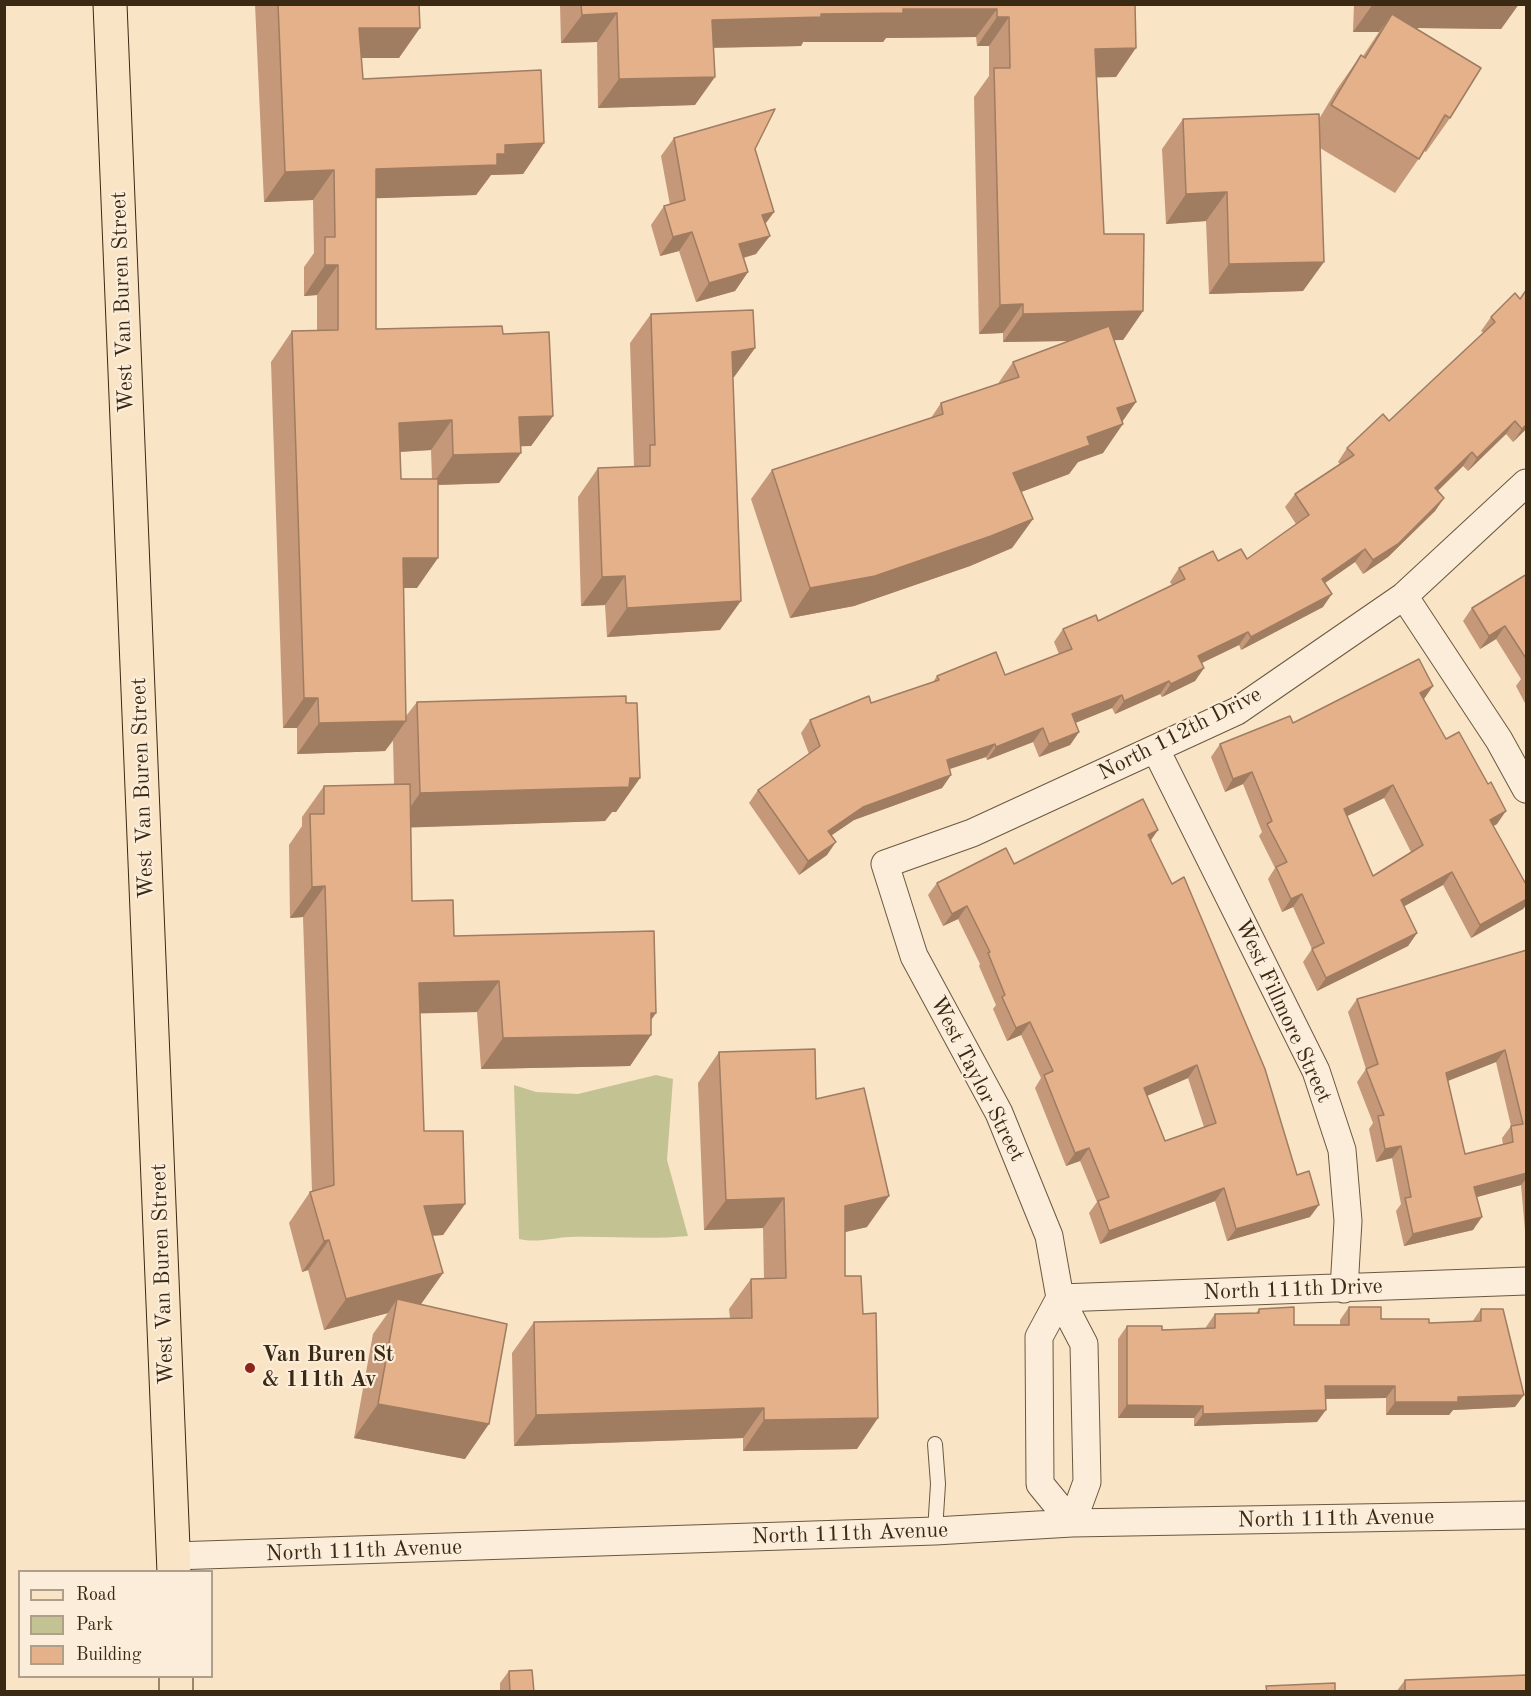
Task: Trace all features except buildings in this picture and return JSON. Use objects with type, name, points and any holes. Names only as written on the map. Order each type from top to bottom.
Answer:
[{"type":"main road","name":"West Van Buren Street","points":[[110,4],[173,1564]]},
{"type":"street","name":"North 112th Drive","points":[[885,864],[972,833],[1237,711],[1404,596],[1527,483]]},
{"type":"street","points":[[1404,596],[1499,740],[1527,789]]},
{"type":"street","name":"West Fillmore Street","points":[[1156,750],[1316,1071],[1342,1150],[1348,1221],[1344,1289]]},
{"type":"street","name":"West Taylor Street","points":[[885,864],[914,956],[999,1113],[1049,1236],[1060,1298],[1084,1344],[1087,1482],[1072,1523]]},
{"type":"street","name":"North 111th Drive","points":[[1060,1298],[1527,1281]]},
{"type":"street","points":[[1060,1298],[1039,1337],[1040,1484],[1072,1523]]},
{"type":"street","name":"North 111th Avenue","points":[[173,1564],[1072,1523],[1527,1515]]},
{"type":"lane","points":[[934,1531],[938,1484],[935,1443]]},
{"type":"green space","points":[[656,1075],[673,1079],[667,1160],[688,1236],[570,1237],[533,1241],[519,1239],[514,1085],[536,1092],[578,1094]]},
{"type":"place","name":"Van Buren St & 111th Av","points":[[250,1368]]}]
